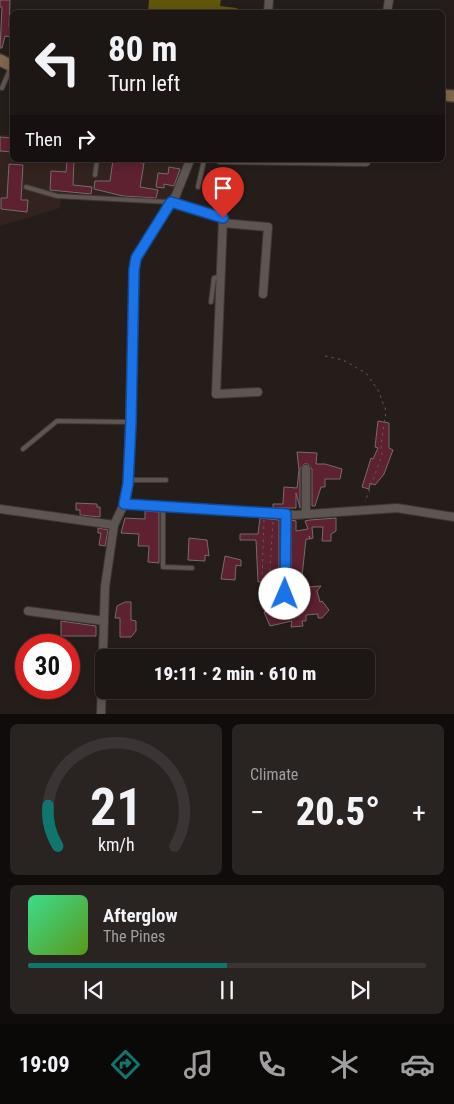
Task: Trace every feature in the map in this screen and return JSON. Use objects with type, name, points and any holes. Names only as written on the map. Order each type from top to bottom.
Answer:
[{"type":"street","points":[[101,714],[105,587],[114,525],[124,504],[128,480],[135,264],[136,258],[184,180],[189,162]]},
{"type":"street","points":[[171,202],[223,218],[216,394],[258,392]]},
{"type":"street","points":[[223,223],[268,227],[263,294]]},
{"type":"street","points":[[306,469],[306,514]]},
{"type":"street","points":[[124,504],[273,514],[306,514],[397,508],[454,516]]},
{"type":"street","points":[[0,508],[114,525]]},
{"type":"street","points":[[285,594],[286,514]]},
{"type":"street","points":[[28,611],[104,621]]},
{"type":"lane","points":[[2,88],[10,70]]},
{"type":"lane","points":[[95,175],[97,162]]},
{"type":"lane","points":[[198,187],[204,162]]},
{"type":"lane","points":[[26,187],[57,196],[171,202]]},
{"type":"lane","points":[[210,302],[213,281],[217,277],[221,277]]},
{"type":"lane","points":[[23,449],[57,420],[131,422]]},
{"type":"lane","points":[[128,480],[166,480]]},
{"type":"lane","points":[[164,508],[163,567],[192,568]]},
{"type":"path","points":[[325,356],[343,360],[366,373],[378,390],[386,411],[381,445],[382,455],[362,510]]},
{"type":"path","points":[[262,581],[264,513]]},
{"type":"path","points":[[270,570],[273,514]]},
{"type":"shaded area","points":[[149,0],[221,0],[220,6],[237,8],[238,10],[148,10]]},
{"type":"shaded area","points":[[0,135],[10,135],[10,162],[185,162],[180,182],[170,199],[62,195],[60,208],[0,226]]},
{"type":"building","points":[[0,0],[10,0],[10,37],[5,36],[2,48],[0,48],[2,7],[0,7]]},
{"type":"building","points":[[0,137],[10,138],[10,152],[0,151]]},
{"type":"building","points":[[67,162],[74,162],[73,185],[92,187],[91,194],[50,190],[51,171],[66,172]]},
{"type":"building","points":[[113,162],[144,163],[140,187],[158,190],[156,198],[123,196],[94,189],[95,181],[110,181]]},
{"type":"building","points":[[9,164],[23,165],[21,200],[28,200],[27,212],[1,209],[1,198],[7,198]]},
{"type":"building","points":[[169,167],[180,169],[174,186],[164,184],[164,188],[156,187],[158,173],[168,174]]},
{"type":"building","points":[[378,421],[389,423],[389,448],[393,450],[384,474],[375,485],[370,483],[369,489],[362,487],[371,458],[373,459],[378,448],[375,447]]},
{"type":"building","points":[[297,452],[317,453],[316,464],[325,464],[342,469],[340,479],[325,479],[325,487],[321,487],[315,506],[312,506],[312,469],[308,464],[304,464],[300,469],[300,508],[296,493],[296,508],[273,508],[273,504],[283,504],[284,487],[297,488],[299,470]]},
{"type":"building","points":[[76,503],[97,504],[97,507],[100,507],[100,517],[80,515],[80,510],[76,510]]},
{"type":"building","points":[[145,511],[159,512],[159,563],[148,562],[149,546],[138,546],[139,534],[121,533],[125,518],[145,519]]},
{"type":"building","points":[[260,518],[279,520],[279,589],[272,588],[272,581],[258,582],[256,540],[240,540],[240,534],[258,534]]},
{"type":"building","points":[[336,518],[336,531],[331,534],[331,541],[322,541],[323,527],[312,527],[313,538],[311,539],[309,536],[310,539],[306,539],[302,576],[299,576],[296,589],[302,588],[302,596],[307,587],[321,586],[317,591],[320,602],[322,601],[329,610],[322,618],[318,618],[318,614],[306,615],[306,621],[302,621],[303,626],[291,627],[292,621],[270,626],[264,612],[282,606],[282,599],[287,599],[291,594],[291,520],[296,521],[296,531],[308,529],[305,521]]},
{"type":"building","points":[[98,528],[108,530],[105,546],[99,545],[101,533],[98,533]]},
{"type":"building","points":[[189,538],[207,540],[209,556],[205,555],[205,561],[188,560]]},
{"type":"building","points":[[225,556],[241,560],[241,566],[236,565],[235,580],[221,579]]},
{"type":"building","points":[[125,602],[131,602],[131,620],[136,621],[136,631],[131,637],[120,637],[120,618],[115,618],[117,606]]},
{"type":"building","points":[[61,621],[96,626],[96,636],[61,634]]},
{"type":"route","points":[[223,218],[171,202],[136,258],[134,270],[128,484],[124,504],[286,514],[285,594]]}]
